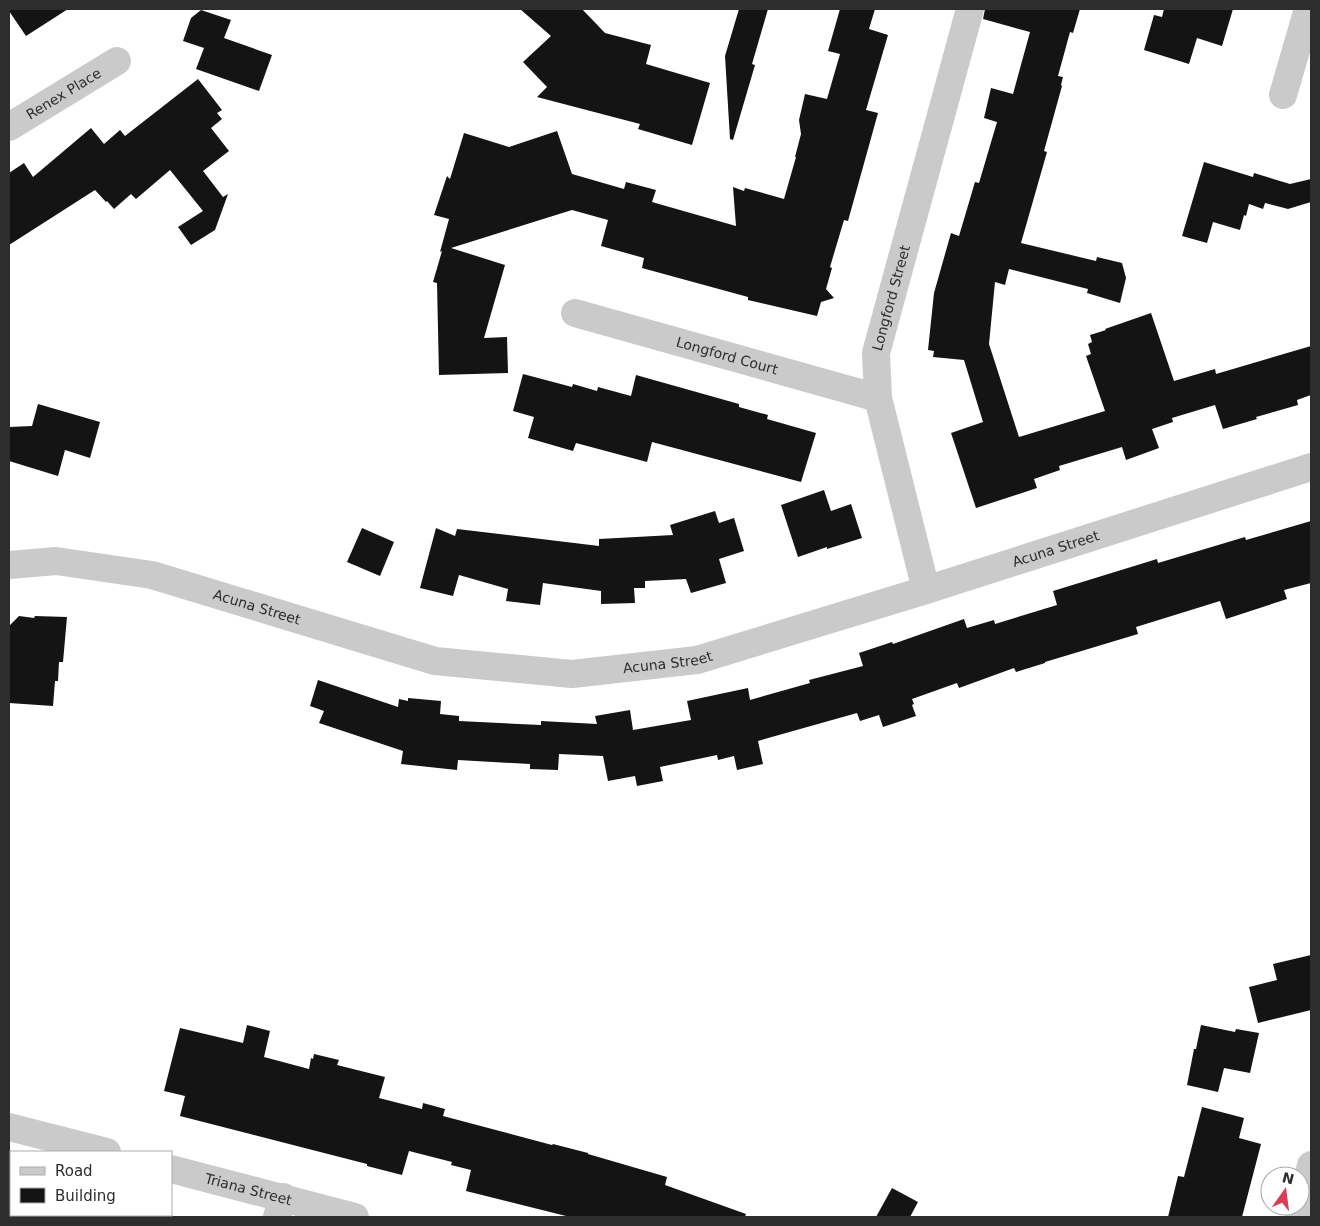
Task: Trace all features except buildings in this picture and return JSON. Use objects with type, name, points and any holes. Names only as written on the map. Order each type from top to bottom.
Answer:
[{"type":"street","name":"Longford Street","points":[[926,590],[878,398],[876,352],[970,9]]},
{"type":"street","points":[[1283,96],[1308,9]]},
{"type":"street","name":"Renex Place","points":[[9,127],[117,61]]},
{"type":"street","name":"Longford Court","points":[[575,313],[878,398]]},
{"type":"street","name":"Acuna Street","points":[[9,565],[56,561],[152,575],[435,661],[572,674],[697,660],[926,590],[1311,467]]},
{"type":"street","points":[[9,1127],[103,1151]]},
{"type":"street","points":[[1299,1217],[1311,1165]]},
{"type":"street","name":"Triana Street","points":[[172,1169],[280,1207],[355,1217]]}]
